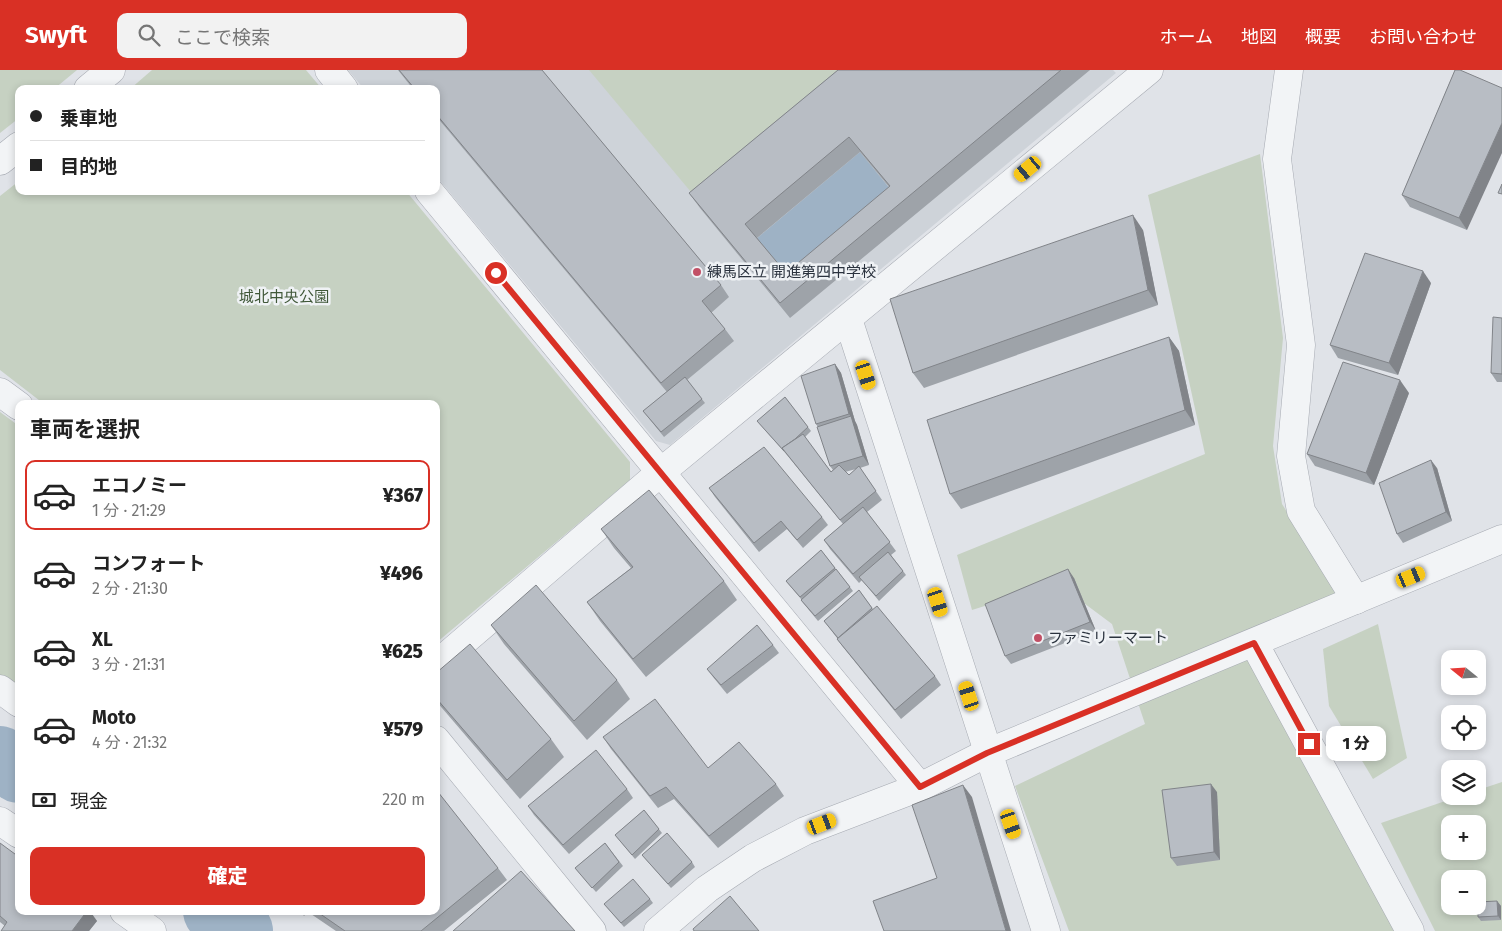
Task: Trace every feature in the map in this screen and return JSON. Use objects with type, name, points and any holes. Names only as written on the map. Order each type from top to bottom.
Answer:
[{"type":"street","points":[[93,85],[111,70]]},
{"type":"street","points":[[329,70],[341,85]]},
{"type":"street","points":[[440,662],[661,472],[1149,70]]},
{"type":"street","points":[[1289,70],[1277,159],[1301,345],[1291,456],[1301,511],[1356,600]]},
{"type":"street","points":[[0,161],[15,149]]},
{"type":"street","points":[[432,195],[920,787]]},
{"type":"street","points":[[848,318],[1046,931]]},
{"type":"street","points":[[0,392],[15,403]]},
{"type":"street","points":[[658,931],[707,889],[753,858],[805,831],[920,787],[987,753],[1502,540]]},
{"type":"street","points":[[1254,643],[1410,931]]},
{"type":"street","points":[[0,689],[15,700]]},
{"type":"street","points":[[440,745],[592,931]]},
{"type":"street","points":[[0,820],[15,831]]},
{"type":"shaded area","name":"練馬区立 開進第四中学校","points":[[348,70],[1113,70],[1116,73],[670,445],[656,441],[440,181],[440,85],[361,85]]},
{"type":"green space","points":[[0,70],[77,70],[59,85],[15,85],[15,121],[0,133]]},
{"type":"green space","points":[[152,70],[306,70],[319,85],[135,85]]},
{"type":"green space","points":[[589,70],[863,70],[701,204]]},
{"type":"green space","points":[[1260,154],[1283,338],[1273,446],[1282,504],[1338,593],[1235,636],[1397,931],[1069,931],[1015,786],[1145,724],[1112,624],[1057,583],[972,610],[957,555],[1205,454],[1148,195]]},
{"type":"green space","name":"城北中央公園","points":[[15,184],[15,195],[409,195],[630,462],[630,480],[440,640],[440,400],[39,400],[0,370],[0,196]]},
{"type":"green space","points":[[0,412],[15,423],[15,696],[0,685]]},
{"type":"green space","points":[[1378,624],[1407,758],[1373,779],[1329,706],[1323,649]]},
{"type":"green space","points":[[1502,782],[1502,931],[1435,931],[1381,823],[1441,802],[1441,805],[1486,805],[1486,787]]},
{"type":"water","points":[[860,152],[900,201],[796,288],[756,239]]},
{"type":"building","points":[[399,70],[542,70],[721,285],[702,301],[725,329],[661,383],[440,119],[440,85],[412,85]]},
{"type":"building","points":[[838,70],[1061,70],[780,303],[689,193]],"holes":[[[849,137],[890,186],[786,273],[745,224]]]},
{"type":"building","points":[[1455,70],[1460,70],[1502,88],[1502,123],[1459,218],[1402,195]]},
{"type":"building","points":[[1502,184],[1502,194],[1498,193]]},
{"type":"building","points":[[1133,215],[1148,290],[913,373],[890,299]]},
{"type":"building","points":[[1365,253],[1423,271],[1389,363],[1330,345]]},
{"type":"building","points":[[1493,317],[1502,318],[1502,374],[1491,373]]},
{"type":"building","points":[[1169,337],[1185,410],[950,494],[927,420]]},
{"type":"building","points":[[1343,362],[1400,380],[1366,473],[1307,454]]},
{"type":"building","points":[[835,364],[849,414],[816,424],[801,376]]},
{"type":"building","points":[[685,377],[702,399],[661,432],[643,411]]},
{"type":"building","points":[[785,397],[808,427],[782,448],[784,451],[757,421]]},
{"type":"building","points":[[851,416],[863,456],[830,466],[817,427]]},
{"type":"building","points":[[803,434],[831,472],[839,465],[849,475],[859,466],[876,491],[840,520],[782,448]]},
{"type":"building","points":[[764,447],[822,517],[797,540],[781,521],[754,543],[709,488]]},
{"type":"building","points":[[1431,460],[1446,512],[1397,534],[1379,483]]},
{"type":"building","points":[[649,490],[724,581],[633,659],[587,602],[633,567],[601,529]]},
{"type":"building","points":[[863,507],[890,542],[853,574],[824,540]]},
{"type":"building","points":[[821,550],[835,568],[800,597],[786,581]]},
{"type":"building","points":[[888,552],[903,571],[876,596],[859,577]]},
{"type":"building","points":[[836,569],[850,587],[815,616],[801,600]]},
{"type":"building","points":[[1068,569],[1090,622],[1005,656],[985,604]]},
{"type":"building","points":[[536,585],[617,680],[574,721],[491,625]]},
{"type":"building","points":[[859,590],[872,608],[838,638],[824,621]]},
{"type":"building","points":[[877,606],[935,676],[895,710],[837,639]]},
{"type":"building","points":[[757,625],[773,645],[721,685],[707,669]]},
{"type":"building","points":[[470,644],[551,739],[507,780],[440,703],[440,670]]},
{"type":"building","points":[[655,699],[708,768],[739,742],[776,784],[709,836],[666,787],[650,796],[603,737]]},
{"type":"building","points":[[596,750],[627,789],[563,845],[528,806]]},
{"type":"building","points":[[1211,784],[1214,852],[1171,858],[1162,790]]},
{"type":"building","points":[[963,785],[1006,931],[884,931],[873,901],[937,878],[912,805]]},
{"type":"building","points":[[440,795],[498,868],[421,931],[345,931],[322,915],[440,915]]},
{"type":"building","points":[[644,810],[659,829],[632,855],[615,835]]},
{"type":"building","points":[[667,833],[692,862],[668,884],[642,855]]},
{"type":"building","points":[[0,843],[15,854],[15,915],[84,915],[72,931],[1,931],[7,922],[0,916]]},
{"type":"building","points":[[605,843],[619,862],[592,888],[575,868]]},
{"type":"building","points":[[521,871],[575,931],[453,931]]},
{"type":"building","points":[[633,879],[650,899],[621,923],[604,904]]},
{"type":"building","points":[[730,896],[759,931],[694,931],[693,929]]},
{"type":"building","points":[[1497,901],[1498,916],[1478,917],[1478,915],[1486,915],[1486,902]]},
{"type":"waterway","points":[[0,758],[15,768]]},
{"type":"waterway","points":[[220,915],[241,931]]},
{"type":"place","name":"練馬区立 開進第四中学校","points":[[697,272]]},
{"type":"place","name":"ファミリーマート","points":[[1038,638]]},
{"type":"route","points":[[496,273],[920,787],[987,753],[1254,643],[1309,744]]}]
